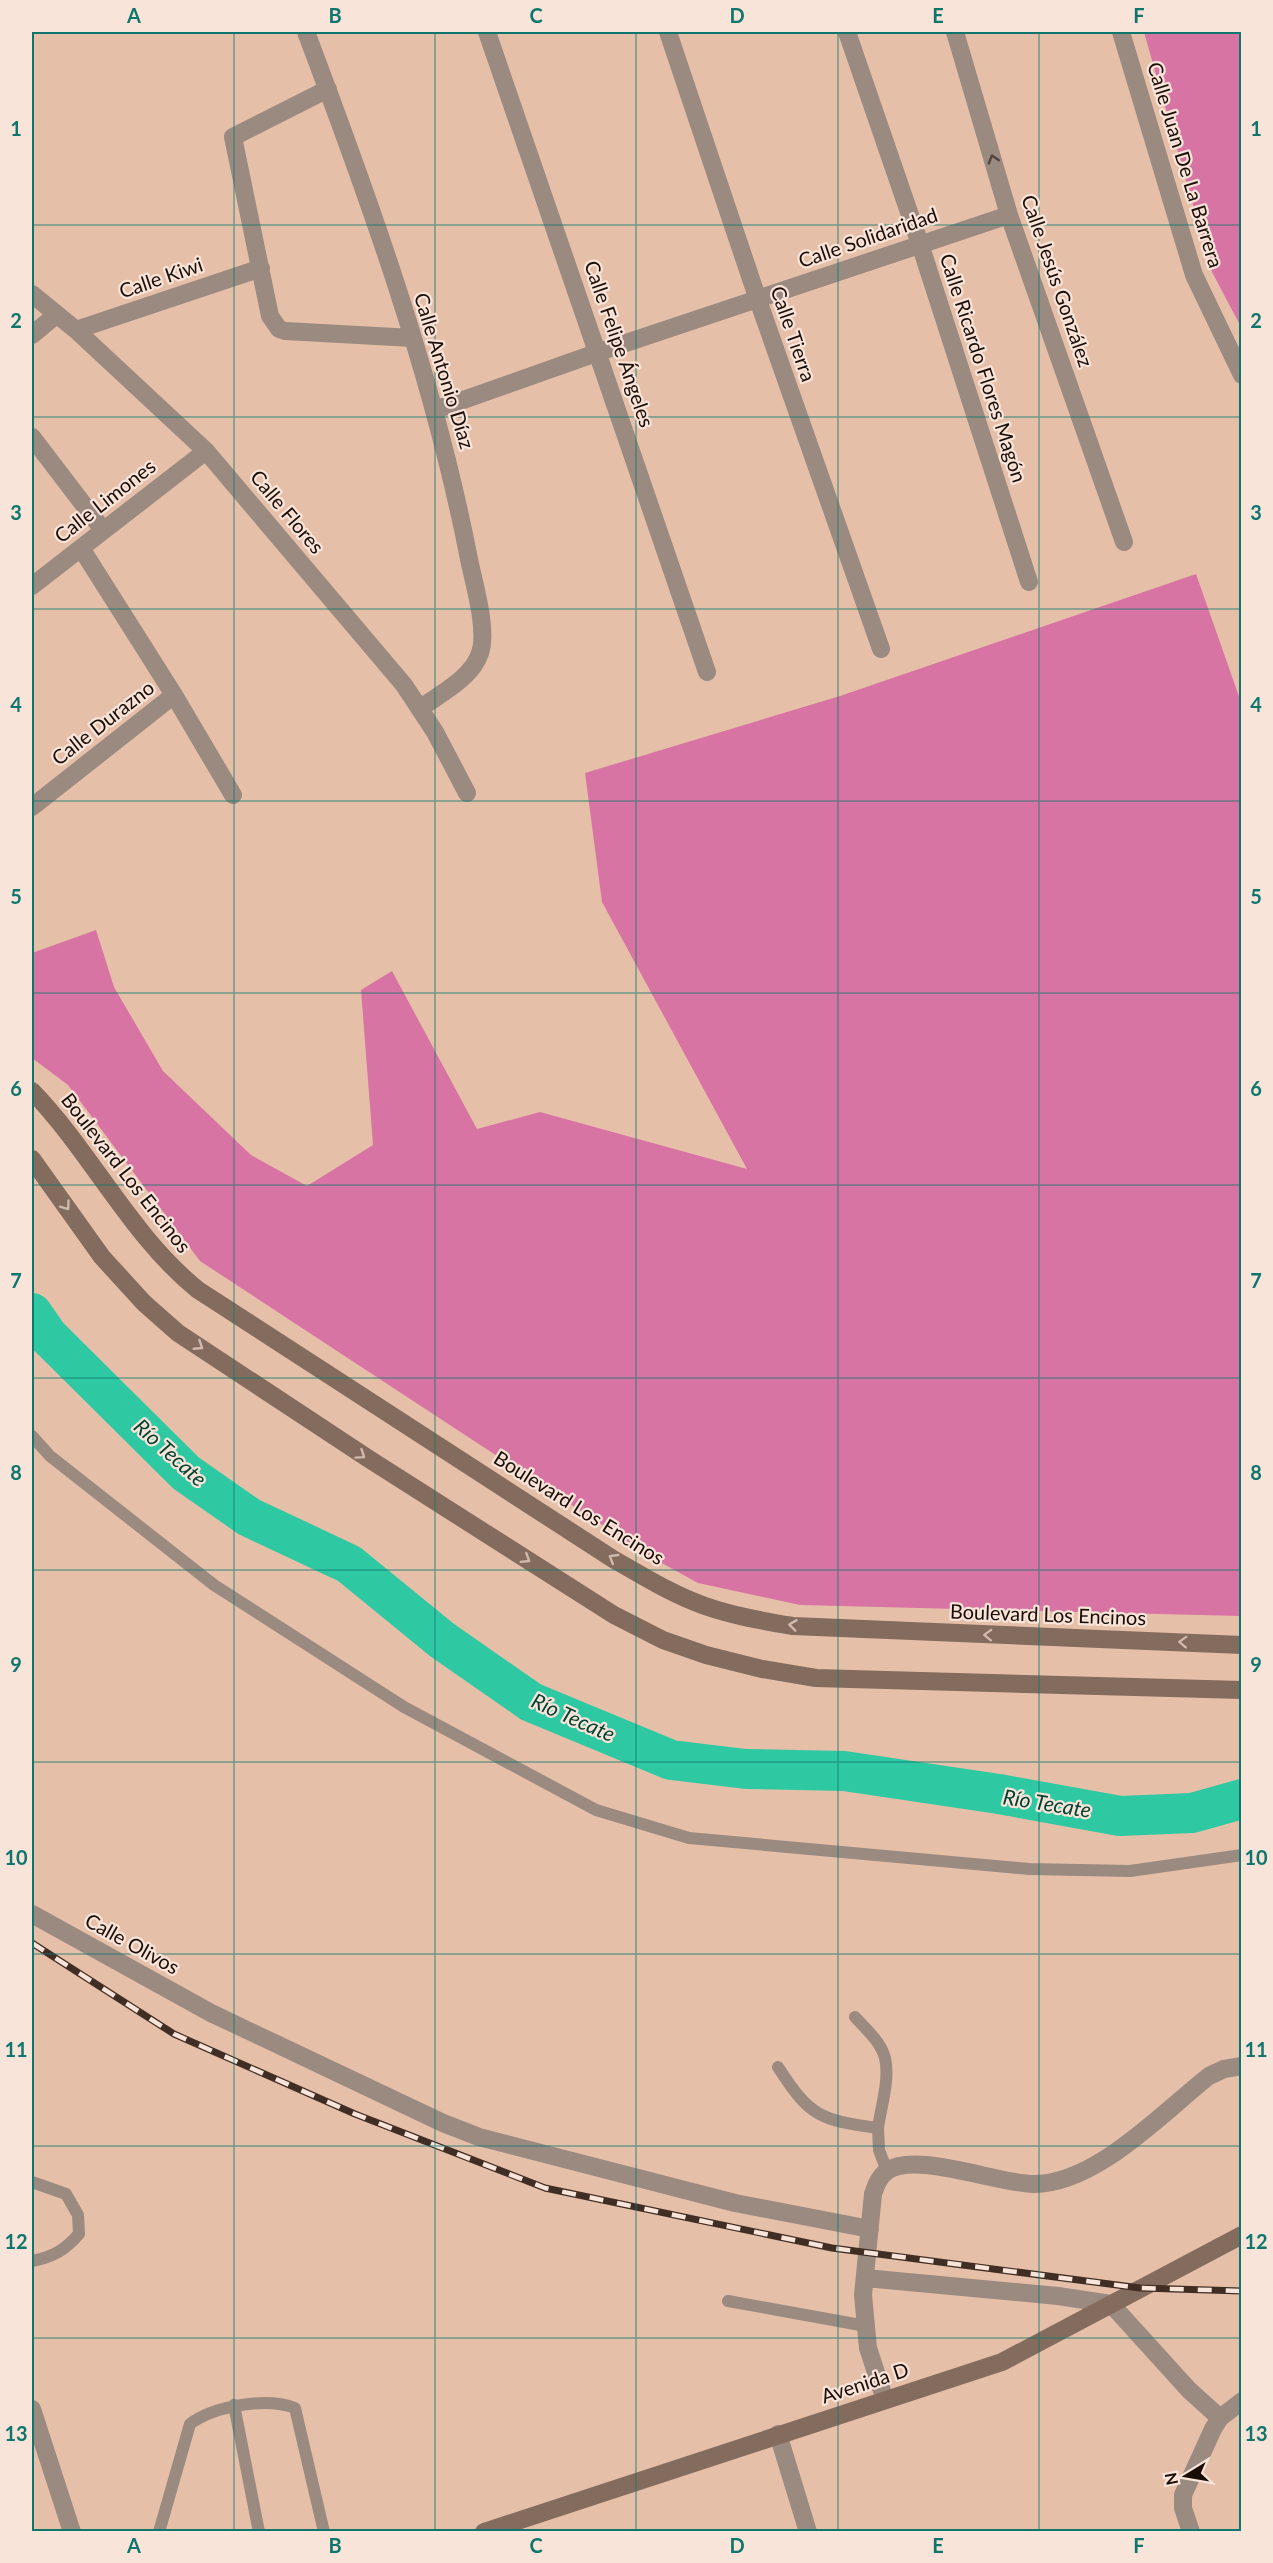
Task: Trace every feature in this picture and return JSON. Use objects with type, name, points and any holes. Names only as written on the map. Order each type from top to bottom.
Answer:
[{"type":"main road","name":"Boulevard Los Encinos","points":[[32,1091],[62,1124],[153,1246],[174,1270],[198,1290],[613,1559],[672,1592],[705,1606],[747,1618],[792,1626],[1242,1644]]},
{"type":"main road","points":[[32,1159],[102,1257],[144,1303],[178,1333],[369,1460],[555,1578],[614,1615],[663,1640],[706,1655],[816,1678],[1242,1690]]},
{"type":"main road","name":"Avenida D","points":[[484,2532],[1002,2362],[1242,2235]]},
{"type":"street","name":"Calle Antonio Díaz","points":[[306,32],[328,89],[413,338],[435,410],[458,502],[479,608],[481,652],[475,665],[463,677],[421,708]]},
{"type":"street","name":"Calle Felipe Ángeles","points":[[487,32],[707,672]]},
{"type":"street","name":"Calle Tierra","points":[[668,32],[758,300],[881,649]]},
{"type":"street","name":"Calle Ricardo Flores Magón","points":[[847,32],[920,244],[1029,582]]},
{"type":"street","name":"Calle Jesús González","points":[[955,32],[1009,215],[1124,542]]},
{"type":"street","name":"Calle Juan De La Barrera","points":[[1121,32],[1194,275],[1242,375]]},
{"type":"street","points":[[328,89],[233,137],[270,316],[279,329],[294,332],[413,338]]},
{"type":"street","name":"Calle Solidaridad","points":[[435,410],[598,352],[1009,215]]},
{"type":"street","name":"Calle Kiwi","points":[[76,330],[261,268]]},
{"type":"street","name":"Calle Flores","points":[[32,294],[76,330],[206,451],[421,708],[467,793]]},
{"type":"street","points":[[32,335],[56,315]]},
{"type":"street","points":[[32,437],[103,530]]},
{"type":"street","name":"Calle Limones","points":[[32,586],[206,451]]},
{"type":"street","points":[[81,548],[174,695],[233,795]]},
{"type":"street","name":"Calle Durazno","points":[[32,807],[174,695]]},
{"type":"street","name":"Calle Olivos","points":[[32,1914],[211,2013],[432,2118],[479,2137],[735,2203],[870,2229]]},
{"type":"street","points":[[885,2400],[868,2348],[863,2295],[873,2194],[877,2181],[886,2171],[898,2166],[922,2166],[1033,2184],[1060,2182],[1105,2160],[1209,2076],[1224,2069],[1242,2066]]},
{"type":"street","points":[[865,2278],[1058,2296],[1111,2304],[1189,2390],[1220,2418]]},
{"type":"street","points":[[1191,2532],[1183,2508],[1183,2495],[1220,2418],[1242,2401]]},
{"type":"street","points":[[32,2409],[72,2532]]},
{"type":"street","points":[[778,2434],[808,2532]]},
{"type":"lane","points":[[32,1436],[50,1456],[214,1585],[404,1707],[596,1810],[689,1838],[1029,1869],[1130,1871],[1242,1855]]},
{"type":"lane","points":[[855,2017],[874,2038],[885,2057],[885,2082],[878,2128],[879,2150],[886,2171]]},
{"type":"lane","points":[[778,2067],[798,2098],[814,2111],[839,2122],[878,2128]]},
{"type":"lane","points":[[32,2182],[66,2194],[78,2215],[79,2234],[66,2248],[50,2258],[32,2261]]},
{"type":"lane","points":[[728,2301],[866,2326]]},
{"type":"lane","points":[[159,2532],[190,2424],[200,2416],[234,2406],[284,2404],[295,2408],[324,2532]]},
{"type":"lane","points":[[234,2406],[259,2532]]},
{"type":"shaded area","points":[[1144,32],[1241,32],[1241,327],[1212,272]]},
{"type":"shaded area","points":[[1196,574],[1242,705],[1241,1616],[800,1605],[698,1583],[651,1557],[200,1261],[68,1085],[32,1058],[32,953],[96,930],[114,987],[163,1071],[251,1155],[307,1186],[373,1145],[361,990],[392,971],[477,1129],[540,1112],[747,1169],[602,902],[585,773],[840,696]]},
{"type":"waterway","name":"Río Tecate","points":[[32,1313],[48,1336],[186,1473],[249,1517],[349,1564],[442,1640],[531,1702],[671,1760],[746,1769],[844,1771],[999,1794],[1120,1816],[1192,1813],[1242,1799]]},
{"type":"railway","points":[[32,1943],[174,2034],[355,2114],[545,2188],[832,2248],[1140,2288],[1242,2291]]}]
